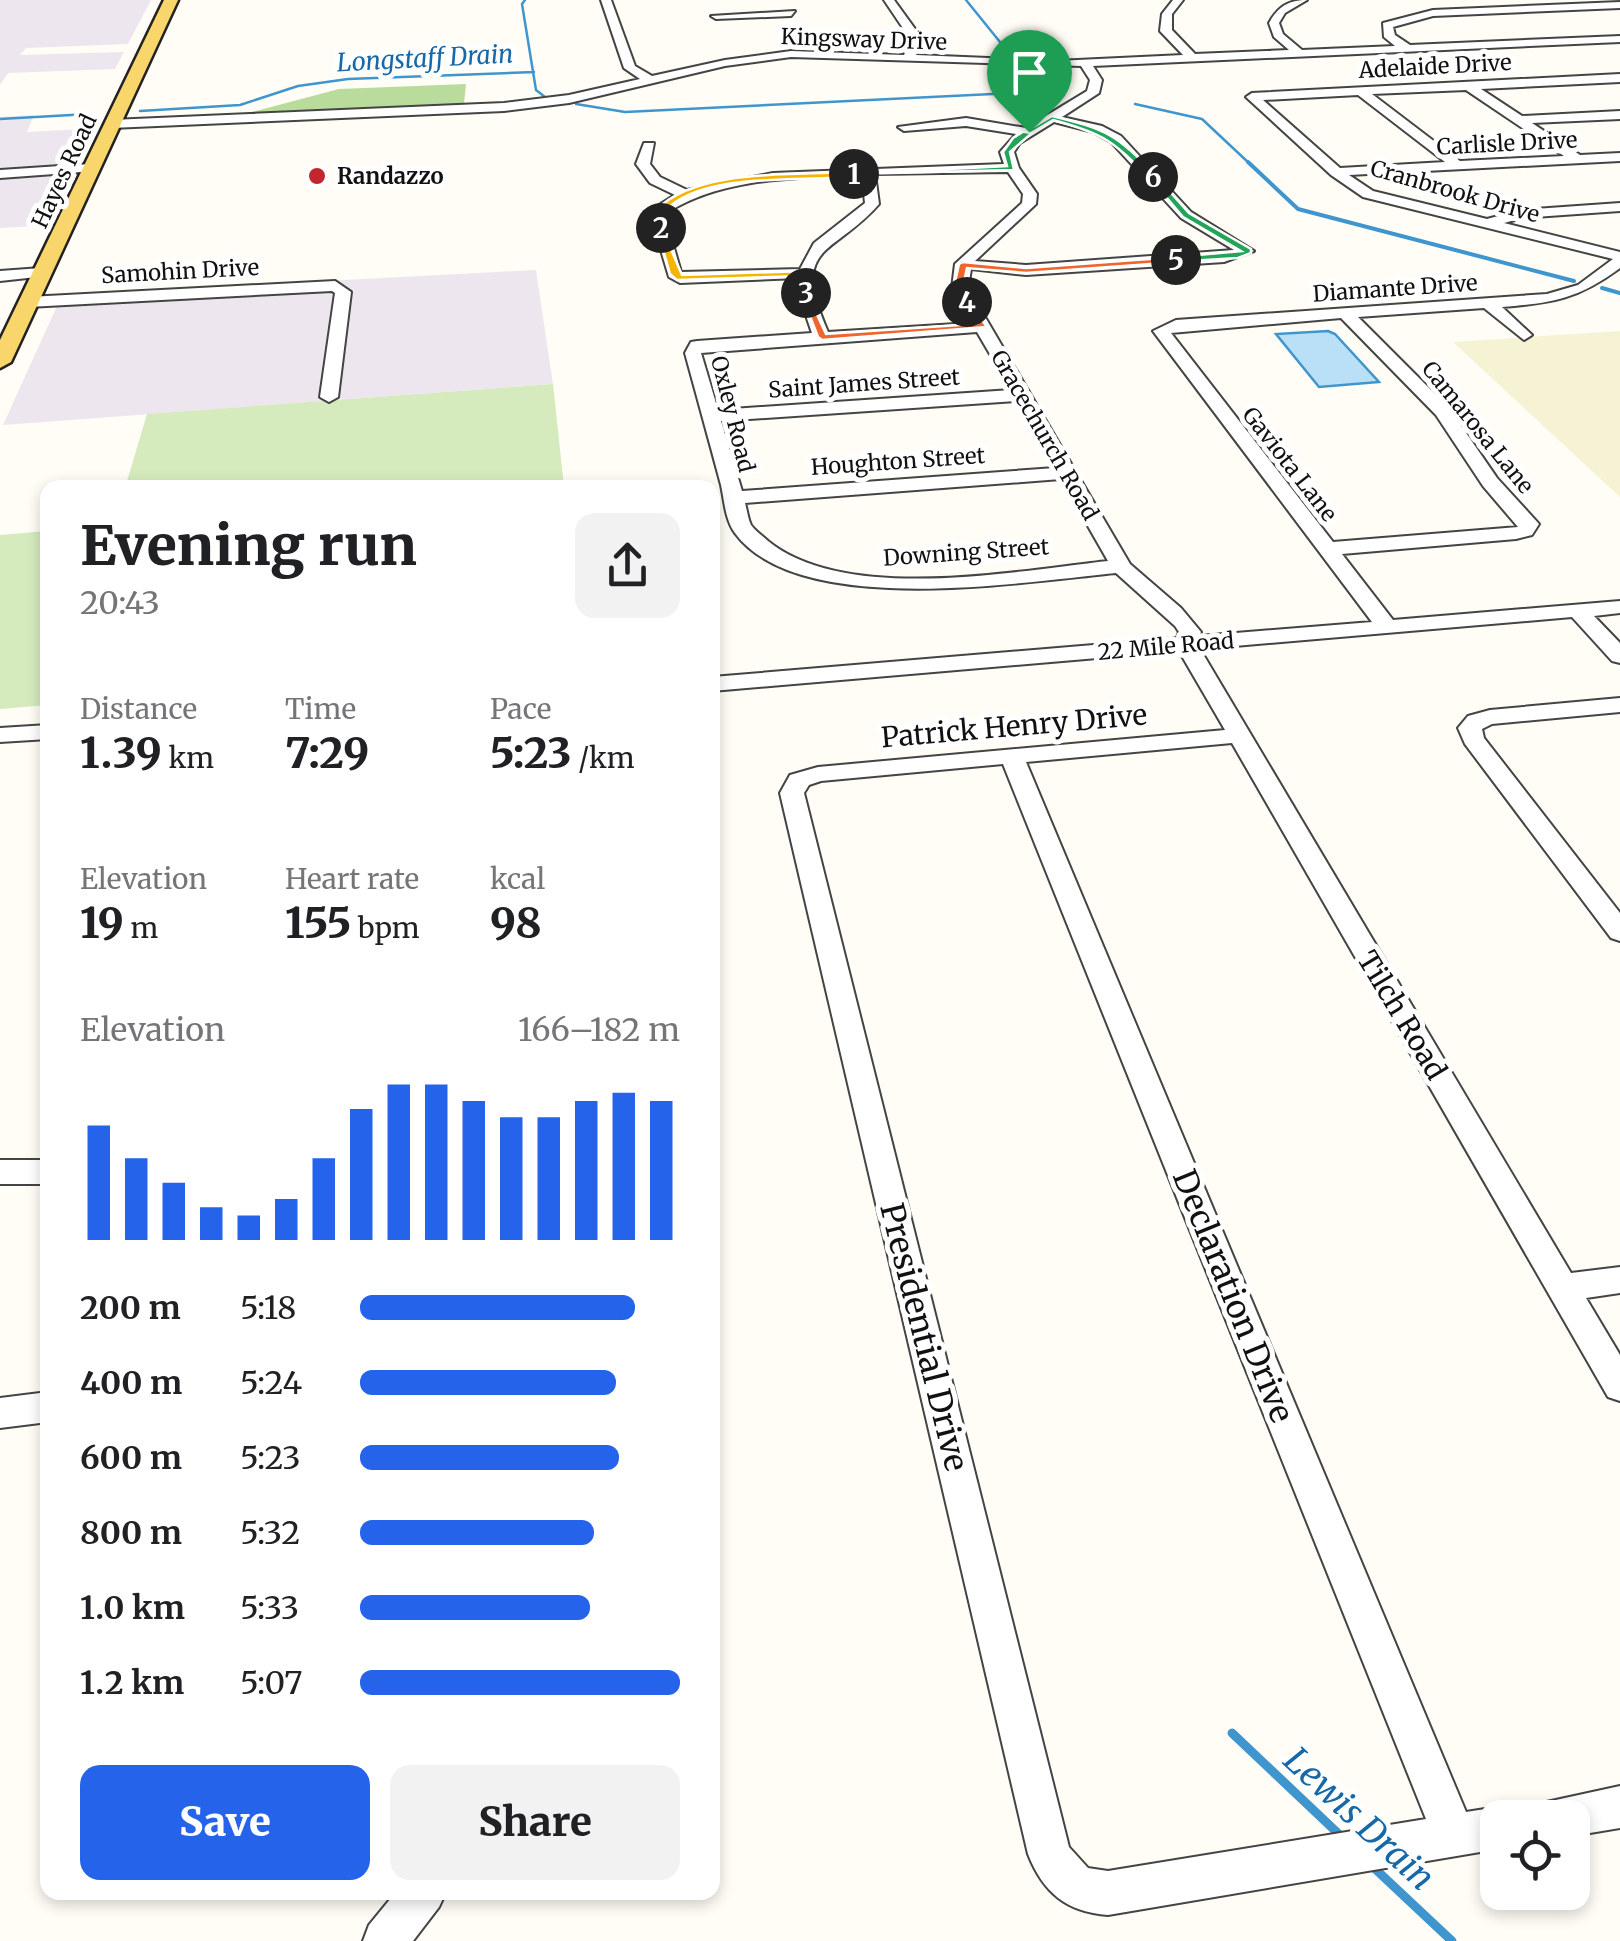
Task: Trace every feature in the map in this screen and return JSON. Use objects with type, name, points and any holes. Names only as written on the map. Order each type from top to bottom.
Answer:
[{"type":"main road","name":"Hayes Road","points":[[0,362],[171,0]]},
{"type":"street","points":[[606,0],[630,68],[652,80]]},
{"type":"street","points":[[784,0],[798,26]]},
{"type":"street","points":[[888,0],[917,40],[918,45],[907,59]]},
{"type":"street","points":[[1175,0],[1166,14],[1166,30],[1192,58]]},
{"type":"street","points":[[1300,54],[1278,35],[1274,24],[1278,13],[1302,0]]},
{"type":"street","points":[[1473,0],[1491,10]]},
{"type":"street","points":[[1408,49],[1388,34],[1386,25],[1418,15],[1620,5]]},
{"type":"street","points":[[716,16],[791,13]]},
{"type":"street","points":[[805,38],[813,54]]},
{"type":"street","name":"Kingsway Drive","points":[[112,124],[504,106],[569,99],[750,58],[813,54],[1085,63],[1620,39]]},
{"type":"street","points":[[963,264],[1029,204],[1030,194],[1006,152],[1015,140],[1093,93],[1096,80],[1085,63]]},
{"type":"street","name":"Adelaide Drive","points":[[1253,96],[1620,78]]},
{"type":"street","points":[[1467,85],[1578,159]]},
{"type":"street","points":[[1358,90],[1458,166]]},
{"type":"street","name":"Cranbrook Drive","points":[[1253,96],[1336,172],[1376,197],[1620,259]]},
{"type":"street","points":[[1520,120],[1620,115]]},
{"type":"street","points":[[963,264],[1026,270],[1224,257],[1248,251],[1186,215],[1114,138],[1052,118]]},
{"type":"street","points":[[904,127],[966,122],[1029,132]]},
{"type":"street","points":[[649,146],[643,164],[649,173],[683,194]]},
{"type":"street","name":"Carlisle Drive","points":[[1336,172],[1620,157]]},
{"type":"street","points":[[0,174],[90,168]]},
{"type":"street","points":[[806,274],[680,278],[674,274],[659,220],[668,203],[683,194],[747,179],[1012,168]]},
{"type":"street","points":[[868,174],[874,196],[872,204],[836,231],[813,255],[806,274],[806,298],[822,337],[982,327]]},
{"type":"street","points":[[1485,225],[1520,214],[1620,207]]},
{"type":"street","points":[[814,226],[836,231]]},
{"type":"street","name":"Diamante Drive","points":[[1163,328],[1568,295],[1620,259]]},
{"type":"street","name":"Gracechurch Road","points":[[963,264],[960,288],[1121,566],[1142,590],[1168,634],[1186,644]]},
{"type":"street","points":[[0,276],[41,273]]},
{"type":"street","name":"Samohin Drive","points":[[28,302],[335,286],[342,292],[329,397]]},
{"type":"street","points":[[1490,304],[1524,335]]},
{"type":"street","name":"Camarosa Lane","points":[[1327,549],[1516,533],[1528,528],[1526,519],[1484,473],[1442,412],[1346,314]]},
{"type":"street","name":"Gaviota Lane","points":[[1163,328],[1162,334],[1387,626]]},
{"type":"street","name":"Oxley Road","points":[[732,498],[694,353],[703,344],[822,337]]},
{"type":"street","name":"Saint James Street","points":[[710,416],[1021,394]]},
{"type":"street","name":"Houghton Street","points":[[732,498],[1068,473]]},
{"type":"street","name":"Downing Street","points":[[732,498],[743,530],[758,546],[788,563],[833,578],[908,583],[1121,566]]},
{"type":"street","name":"22 Mile Road","points":[[720,683],[1620,607]]},
{"type":"street","points":[[1578,611],[1620,656]]},
{"type":"street","name":"Tilch Road","points":[[1186,644],[1236,736],[1620,1386]]},
{"type":"street","points":[[1620,705],[1490,717],[1472,724],[1473,738],[1620,932]]},
{"type":"street","points":[[0,735],[40,732]]},
{"type":"street","name":"Patrick Henry Drive","points":[[799,780],[818,774],[1236,736]]},
{"type":"street","name":"Declaration Drive","points":[[1012,756],[1454,1835]]},
{"type":"street","name":"Presidential Drive","points":[[799,780],[792,793],[1048,1854],[1058,1874],[1073,1887],[1108,1893],[1454,1835]]},
{"type":"street","points":[[0,1172],[40,1172]]},
{"type":"street","points":[[1562,1288],[1620,1280]]},
{"type":"street","points":[[0,1413],[40,1408]]},
{"type":"street","points":[[1590,1812],[1620,1807]]},
{"type":"street","points":[[1454,1835],[1480,1831]]},
{"type":"street","points":[[385,1941],[418,1900]]},
{"type":"shaded area","points":[[0,0],[151,0],[128,44],[26,48],[20,55],[124,52],[115,69],[8,73],[0,85]]},
{"type":"shaded area","points":[[34,115],[27,132],[84,129],[35,226],[0,228],[0,117]]},
{"type":"shaded area","points":[[536,270],[553,384],[3,425],[62,295]]},
{"type":"shaded area","points":[[1620,331],[1620,497],[1453,342]]},
{"type":"green space","points":[[466,84],[464,104],[248,113],[339,89]]},
{"type":"green space","points":[[553,384],[563,480],[127,480],[147,414]]},
{"type":"green space","points":[[40,532],[40,706],[0,709],[0,535]]},
{"type":"water","points":[[1328,331],[1379,382],[1319,387],[1276,334]]},
{"type":"waterway","points":[[525,0],[522,4],[533,72]]},
{"type":"waterway","points":[[966,0],[1000,42],[1007,60]]},
{"type":"waterway","points":[[1009,69],[1006,81],[1016,91]]},
{"type":"waterway","name":"Longstaff Drain","points":[[140,111],[240,105],[298,86],[348,79],[533,72]]},
{"type":"waterway","points":[[533,72],[536,90],[545,97]]},
{"type":"waterway","points":[[576,104],[625,112],[1051,91]]},
{"type":"waterway","points":[[1135,104],[1202,119],[1250,164]]},
{"type":"waterway","name":"Longstaff Drain","points":[[0,119],[89,114]]},
{"type":"waterway","points":[[1248,162],[1298,209],[1574,281]]},
{"type":"waterway","points":[[1602,288],[1620,293]]},
{"type":"waterway","name":"Lewis Drain","points":[[1232,1733],[1344,1839]]},
{"type":"waterway","name":"Lewis Drain","points":[[1371,1865],[1452,1941]]},
{"type":"place","name":"Randazzo","points":[[317,176]]},
{"type":"route","points":[[1052,118],[1109,135],[1186,215],[1248,251],[1238,256],[1026,270],[963,264],[960,288],[982,327],[822,337],[806,298],[806,274],[687,279],[674,274],[659,220],[661,210],[686,192],[747,179],[1012,168],[1006,152],[1015,140],[1029,132],[1052,118]]}]
